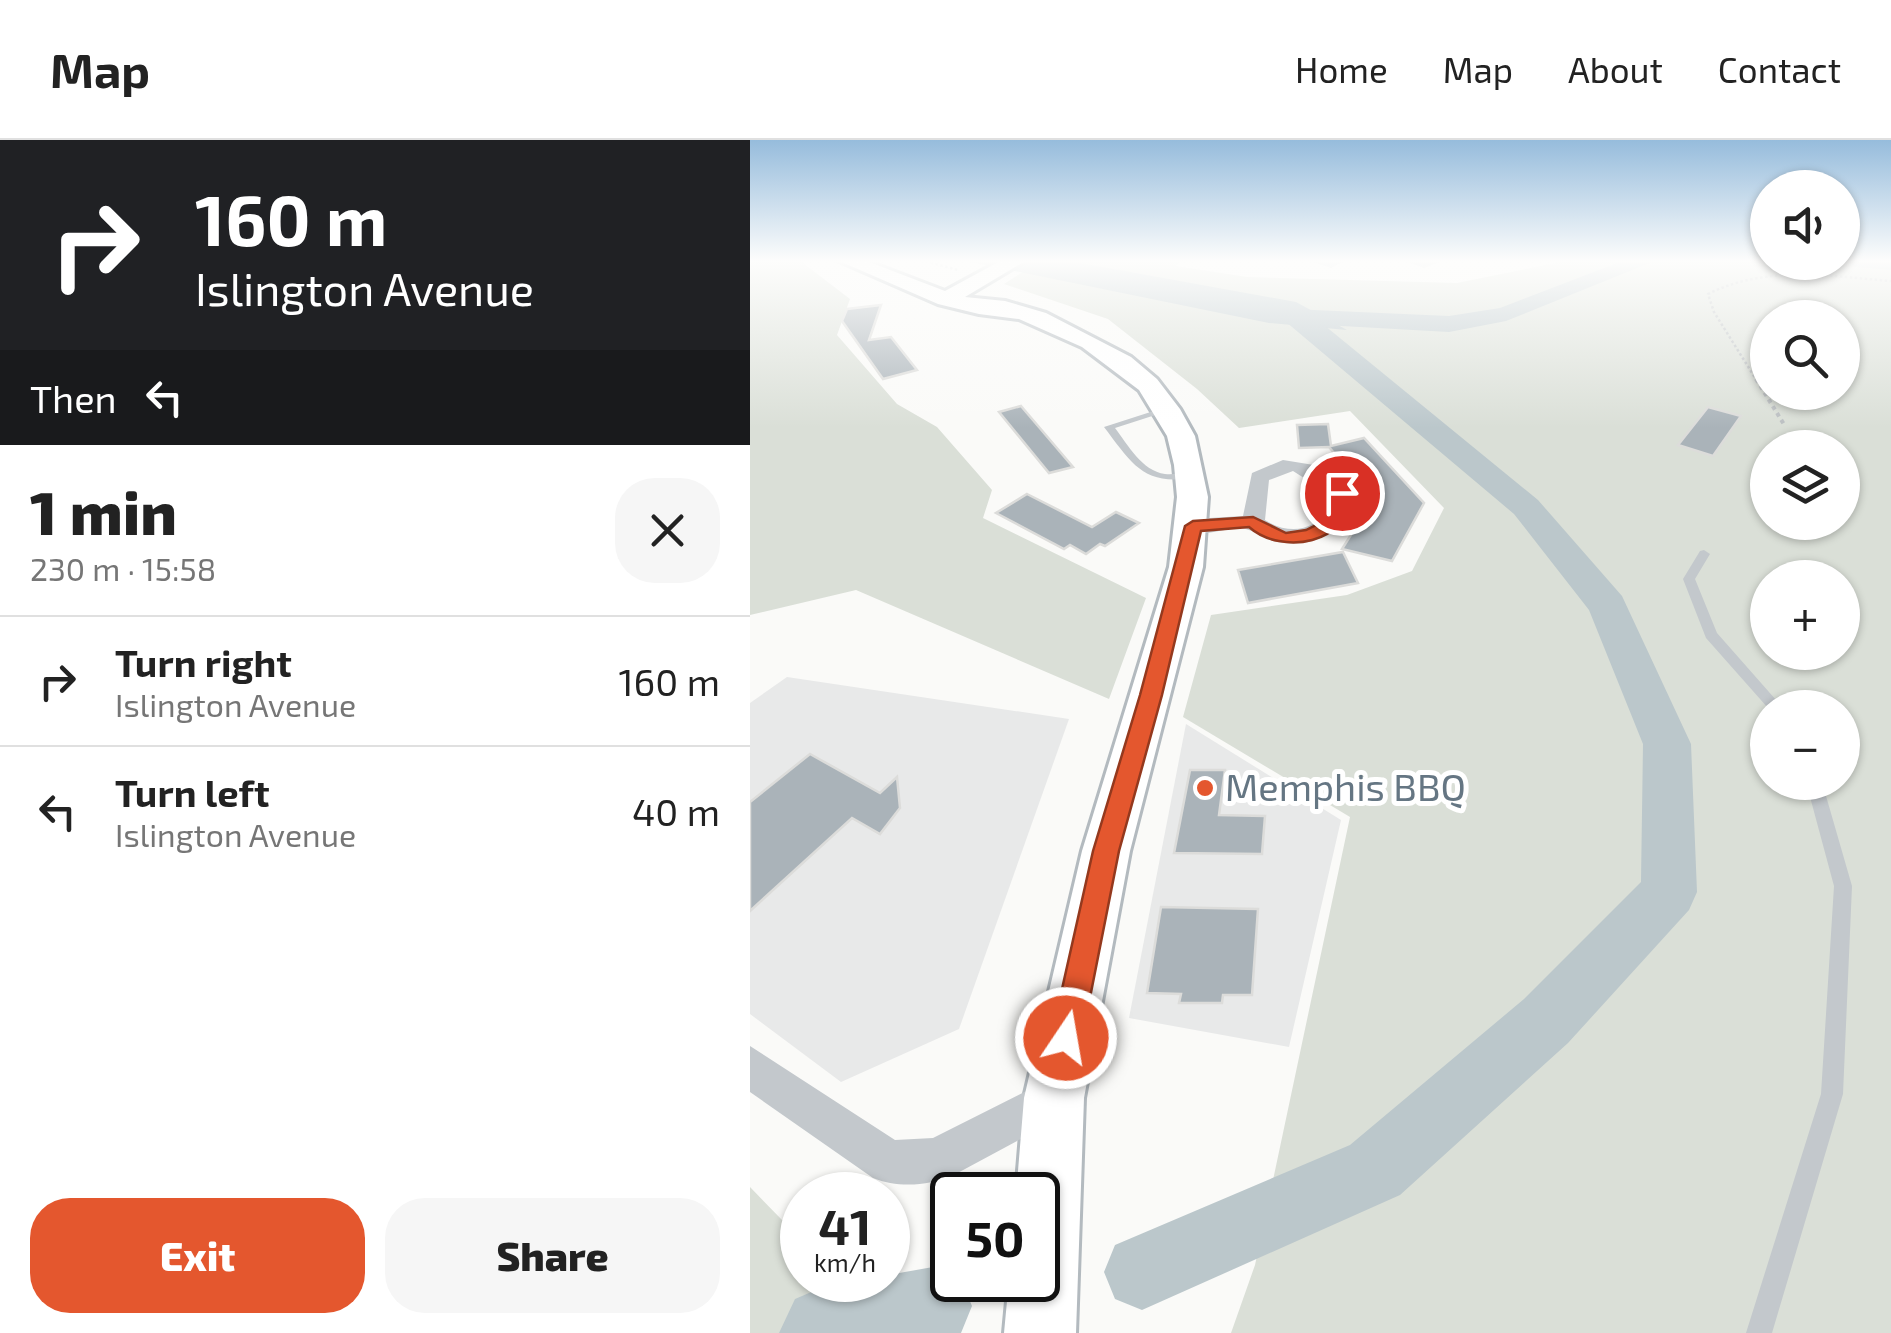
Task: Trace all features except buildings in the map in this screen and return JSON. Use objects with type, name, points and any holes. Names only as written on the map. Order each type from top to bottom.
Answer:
[{"type":"main road","points":[[1033,316],[1114,354],[1137,370],[1179,427],[1193,475],[1193,526],[1166,640],[1106,851],[1054,1098],[1040,1333]]},
{"type":"street","points":[[1193,526],[1253,522]]},
{"type":"street","points":[[750,1068],[889,1162],[936,1160],[1054,1098]]},
{"type":"lane","points":[[1168,409],[1110,426],[1145,472],[1163,481],[1193,475]]},
{"type":"lane","points":[[1704,554],[1689,579],[1711,634],[1760,690]]},
{"type":"lane","points":[[1759,1333],[1832,1094],[1843,886],[1819,800]]},
{"type":"path","points":[[1716,316],[1786,426]]},
{"type":"shaded area","points":[[750,316],[844,316],[837,335],[897,404],[937,427],[992,490],[983,518],[1146,598],[1109,699],[856,590],[750,615]]},
{"type":"shaded area","points":[[1098,316],[1750,316],[1750,410],[1860,410],[1860,316],[1891,316],[1891,1333],[1231,1333],[1255,1265],[1350,817],[1183,717],[1211,615],[1347,595],[1412,571],[1444,508],[1350,411],[1239,428],[1197,389],[1108,319]]},
{"type":"shaded area","points":[[1233,316],[1321,316],[1347,330]]},
{"type":"shaded area","points":[[787,677],[1069,719],[959,1029],[841,1082],[750,1014],[750,703]]},
{"type":"shaded area","points":[[1186,724],[1341,820],[1289,1047],[1129,1018]]},
{"type":"shaded area","points":[[750,1187],[780,1218],[780,1302],[886,1302],[882,1333],[750,1333]]},
{"type":"waterway","points":[[1291,316],[1449,324],[1496,316]]},
{"type":"waterway","points":[[1142,1272],[1375,1170],[1546,1021],[1669,892],[1667,744],[1608,606],[1526,507],[1300,318]]},
{"type":"waterway","points":[[819,1333],[823,1327],[933,1306]]},
{"type":"place","name":"Memphis BBQ","points":[[1205,788]]},
{"type":"route","points":[[1066,1038],[1106,851],[1186,567],[1193,526],[1253,522],[1266,533],[1286,538],[1310,535],[1332,524],[1342,510],[1342,493]]}]
